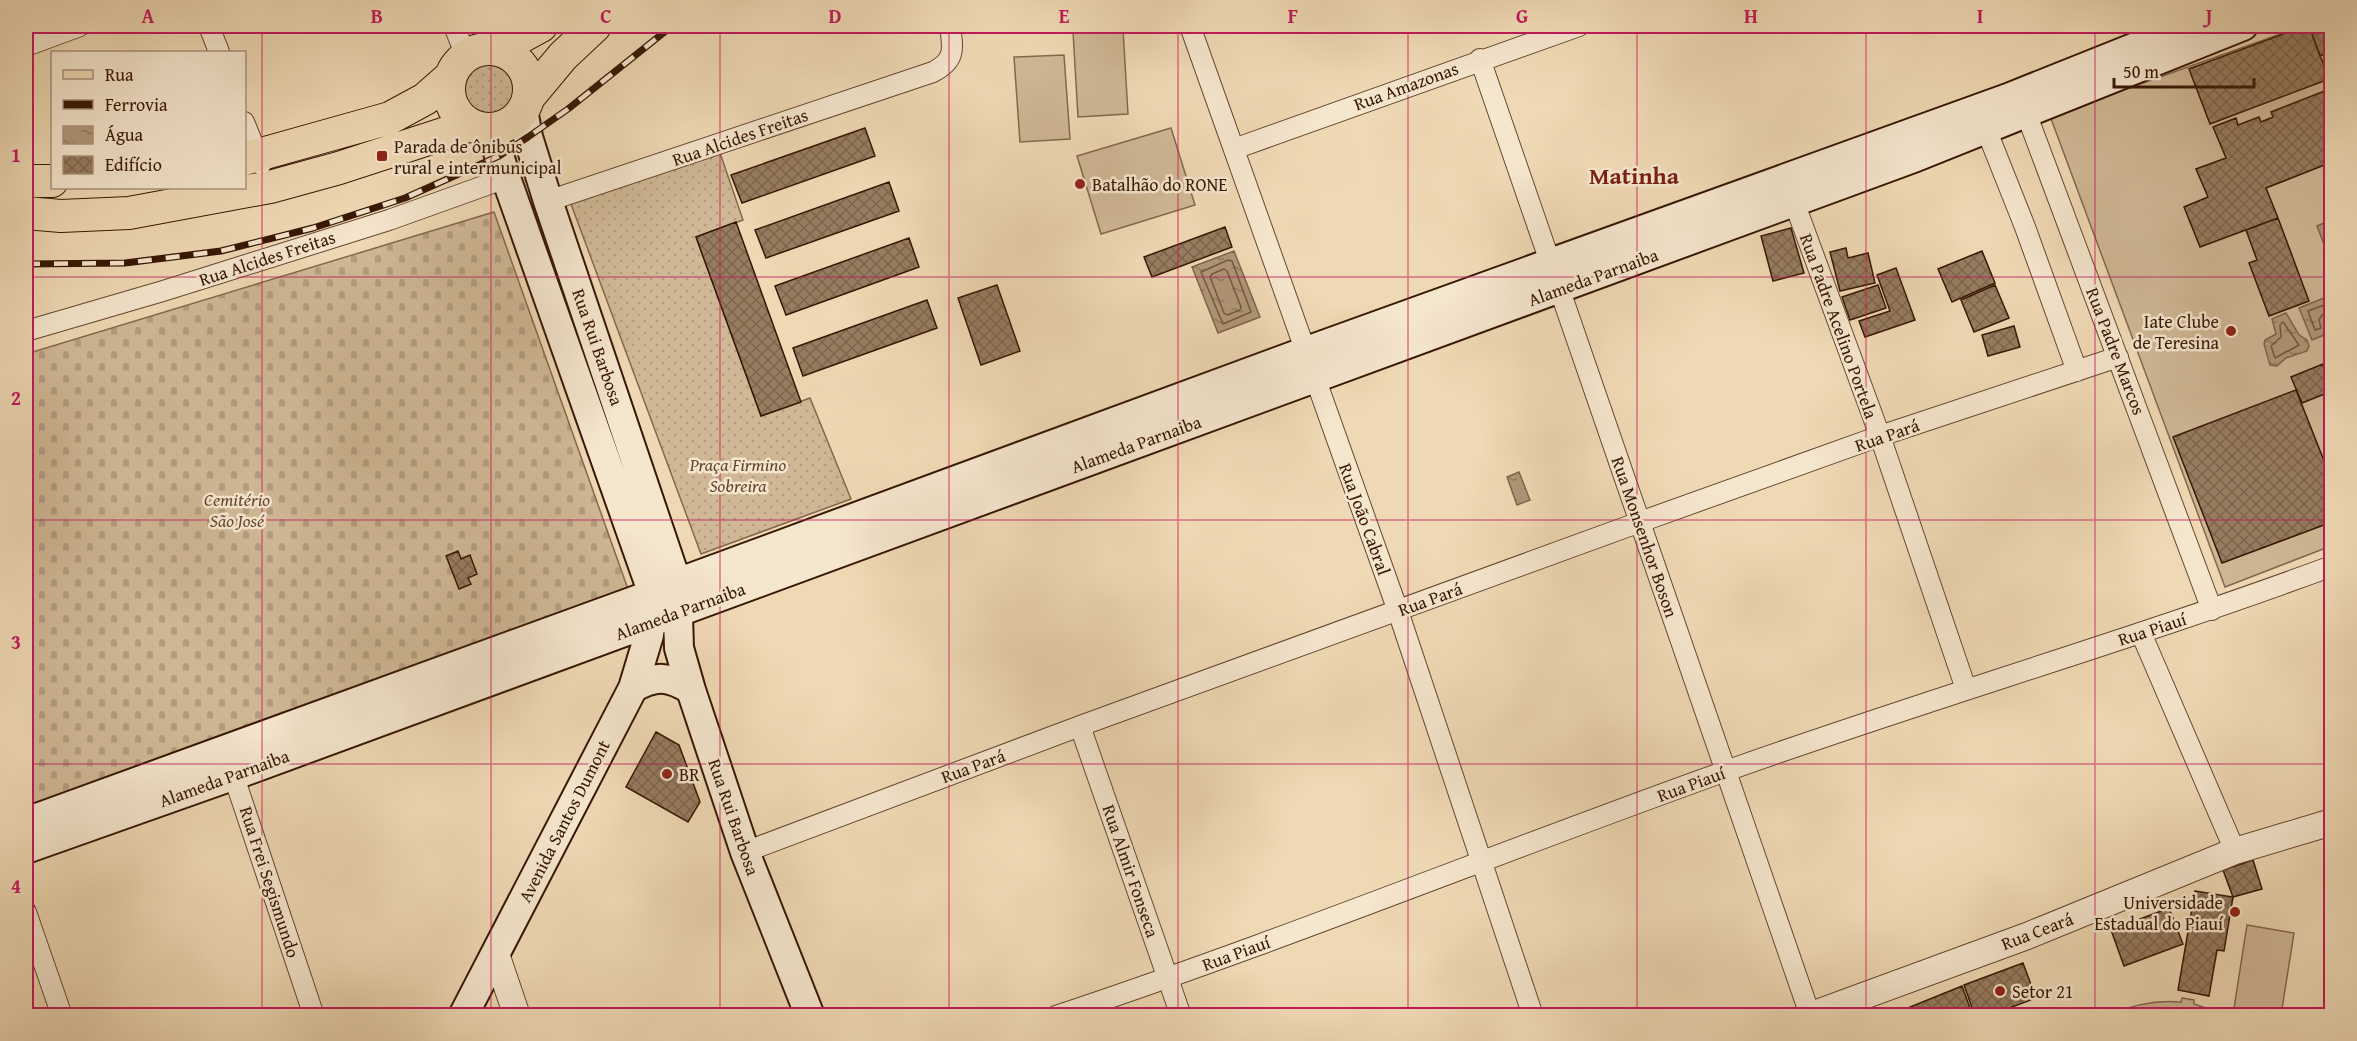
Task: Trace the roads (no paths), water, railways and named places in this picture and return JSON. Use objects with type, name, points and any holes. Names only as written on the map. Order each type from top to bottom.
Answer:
[{"type":"main road","points":[[497,50],[541,26]]},
{"type":"main road","points":[[26,213],[61,216],[129,213],[270,187],[481,127],[503,127],[515,120],[563,56],[596,26]]},
{"type":"main road","name":"Alameda Parnaiba","points":[[26,849],[229,762],[1008,476],[1304,352],[1794,202],[1916,157],[1986,129],[2022,103],[2188,26]]},
{"type":"main road","name":"Alameda Parnaiba","points":[[1008,476],[1314,380],[1555,277],[2022,103],[2242,26]]},
{"type":"main road","points":[[251,158],[390,118],[425,99],[458,67],[482,50],[497,50],[509,55],[519,63],[526,73],[529,86],[526,104]]},
{"type":"main road","points":[[458,67],[449,93],[452,106],[460,117],[481,127]]},
{"type":"main road","name":"Rua Rui Barbosa","points":[[526,104],[528,137],[595,338],[664,603]]},
{"type":"main road","name":"Rua Rui Barbosa","points":[[481,127],[506,178],[567,349],[664,603],[745,852],[810,1016]]},
{"type":"main road","points":[[26,181],[51,181]]},
{"type":"main road","points":[[567,349],[595,338]]},
{"type":"main road","name":"Avenida Santos Dumont","points":[[463,1016],[633,688],[664,603]]},
{"type":"main road","points":[[633,688],[650,680],[664,679],[677,682],[691,690]]},
{"type":"main road","name":"Alameda Parnaiba","points":[[26,822],[229,762]]},
{"type":"street","points":[[26,46],[80,26]]},
{"type":"street","points":[[209,26],[219,51]]},
{"type":"street","points":[[454,26],[458,67]]},
{"type":"street","name":"Rua Alcides Freitas","points":[[548,201],[933,72],[946,65],[951,56],[950,26]]},
{"type":"street","name":"Rua João Cabral","points":[[1190,26],[1304,352],[1398,611],[1533,1016]]},
{"type":"street","name":"Rua Amazonas","points":[[1234,149],[1480,59],[1579,26]]},
{"type":"street","name":"Rua Monsenhor Boson","points":[[1480,59],[1810,1015]]},
{"type":"street","name":"Rua Padre Marcos","points":[[2022,103],[2212,610]]},
{"type":"street","points":[[1986,129],[2025,227],[2077,371]]},
{"type":"street","points":[[246,132],[251,158],[270,187]]},
{"type":"street","name":"Rua Alcides Freitas","points":[[26,331],[174,288],[389,220],[506,178]]},
{"type":"street","name":"Rua Padre Acelino Portela","points":[[1794,202],[1880,436],[1966,689]]},
{"type":"street","name":"Rua Pará","points":[[745,852],[1080,726],[1640,522],[1880,436],[2118,357]]},
{"type":"street","name":"Rua Piauí","points":[[1056,1016],[1169,978],[1726,771],[1966,689],[2212,610],[2331,566]]},
{"type":"street","points":[[2142,633],[2235,850]]},
{"type":"street","name":"Rua Almir Fonseca","points":[[1080,726],[1181,1016]]},
{"type":"street","name":"Rua Frei Segismundo","points":[[229,762],[314,1016]]},
{"type":"street","name":"Rua Ceará","points":[[1810,1015],[2027,936],[2235,850],[2331,822]]},
{"type":"street","points":[[26,912],[62,1016]]},
{"type":"street","points":[[496,954],[518,1016]]},
{"type":"water","points":[[2331,220],[2331,263],[2317,226]]},
{"type":"water","points":[[1234,251],[1260,317],[1218,333],[1192,267]]},
{"type":"water","points":[[2329,296],[2331,316],[2325,319],[2331,332],[2312,340],[2299,308]]},
{"type":"water","points":[[2286,313],[2299,335],[2307,340],[2309,346],[2307,351],[2286,358],[2277,366],[2270,365],[2265,340],[2276,334],[2272,319]]},
{"type":"water","points":[[1519,472],[1530,500],[1517,505],[1507,477]]},
{"type":"railway","points":[[26,264],[125,263],[221,251],[313,228],[405,198],[499,156],[568,109],[672,26]]},
{"type":"place","name":"Parada de ônibus rural e intermunicipal","points":[[382,156]]},
{"type":"place","name":"Batalhão do RONE","points":[[1080,184]]},
{"type":"place","name":"Iate Clube de Teresina","points":[[2231,331]]},
{"type":"place","name":"BR","points":[[667,774]]},
{"type":"place","name":"Universidade Estadual do Piauí","points":[[2235,912]]},
{"type":"place","name":"Setor 21","points":[[2000,991]]},
{"type":"district","name":"Matinha","points":[[1634,175]]},
{"type":"park label","name":"Praça Firmino Sobreira","points":[[738,474]]},
{"type":"park label","name":"Cemitério São José","points":[[237,509]]}]
